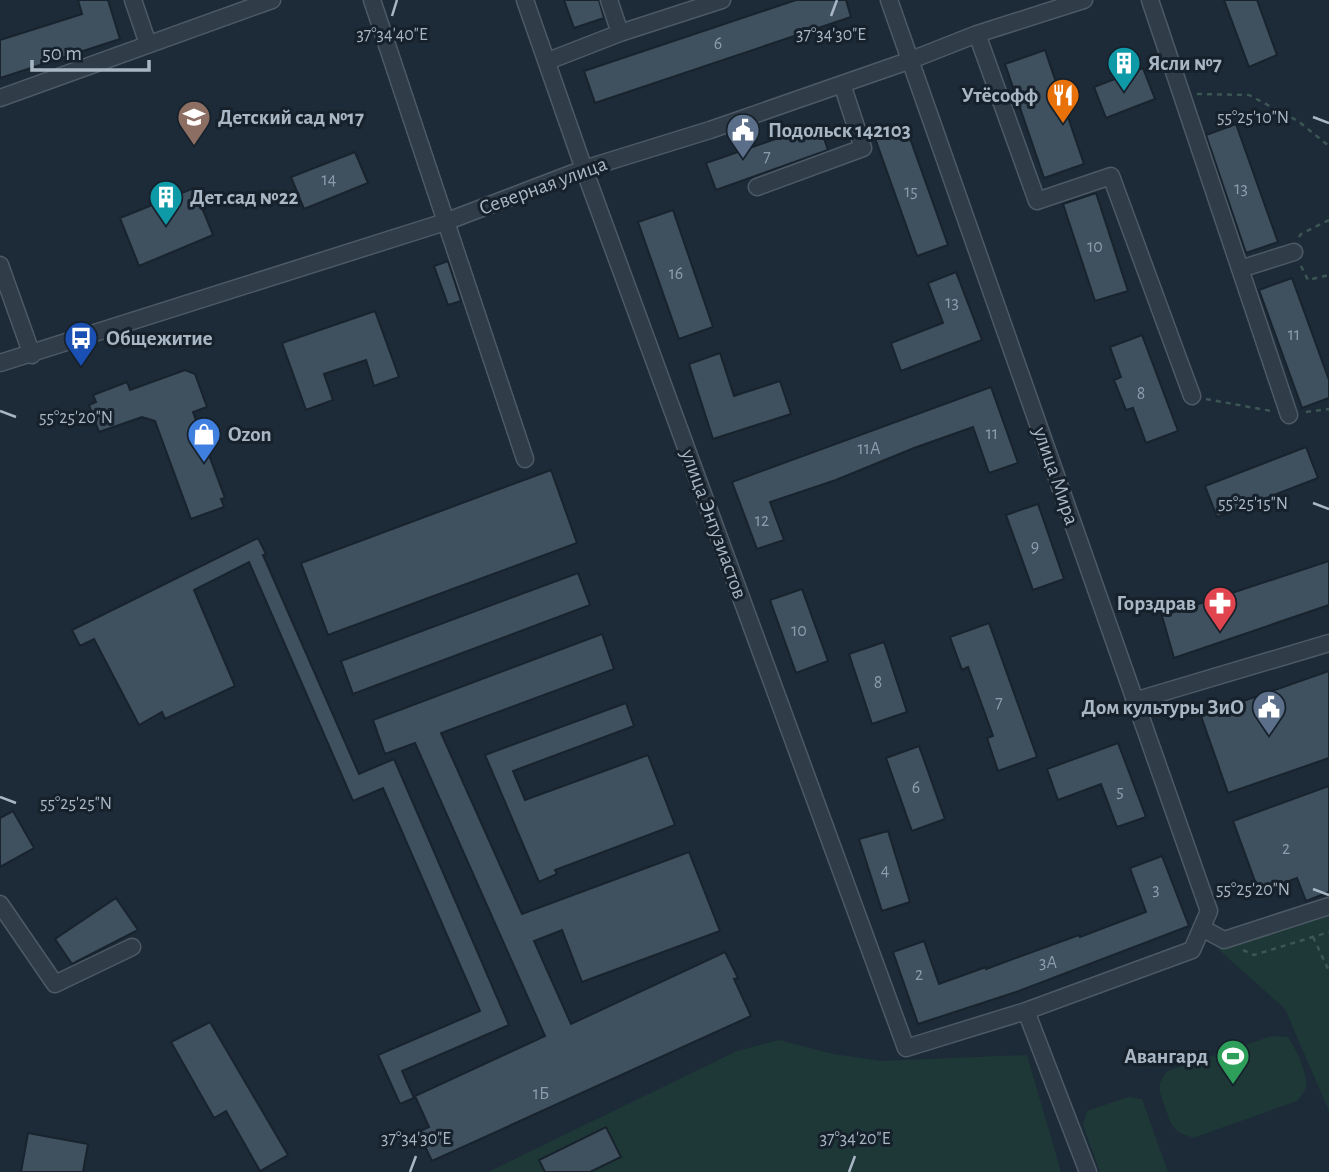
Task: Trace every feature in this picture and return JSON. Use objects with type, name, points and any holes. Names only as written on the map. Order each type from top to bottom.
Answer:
[{"type":"street","points":[[134,0],[148,44]]},
{"type":"street","points":[[0,98],[272,0]]},
{"type":"street","points":[[372,0],[525,459]]},
{"type":"street","name":"улица Энтузиастов","points":[[525,0],[584,169],[906,1048],[1026,1011]]},
{"type":"street","points":[[609,0],[620,33]]},
{"type":"street","points":[[548,61],[620,33],[722,0]]},
{"type":"street","name":"улица Мира","points":[[889,0],[1209,911],[1192,950],[1026,1011]]},
{"type":"street","name":"Северная улица","points":[[0,363],[445,222],[584,169],[710,130],[978,34],[1084,0]]},
{"type":"street","points":[[1150,0],[1289,415]]},
{"type":"street","points":[[978,34],[1037,201],[1111,176],[1192,396]]},
{"type":"street","points":[[757,187],[863,148],[842,84]]},
{"type":"street","points":[[1240,269],[1294,252]]},
{"type":"street","points":[[0,265],[32,355]]},
{"type":"street","points":[[1134,701],[1329,643]]},
{"type":"street","points":[[0,904],[55,984],[132,947]]},
{"type":"street","points":[[1202,928],[1224,940],[1329,905]]},
{"type":"street","points":[[1026,1011],[1088,1172]]},
{"type":"path","points":[[1181,94],[1249,95],[1298,121],[1329,146]]},
{"type":"path","points":[[1329,220],[1301,234],[1294,252],[1308,279],[1329,275]]},
{"type":"path","points":[[1192,396],[1289,415],[1329,409]]},
{"type":"path","points":[[1224,940],[1254,955],[1329,932]]},
{"type":"path","points":[[1313,937],[1329,971]]},
{"type":"green space","points":[[1329,912],[1329,1111],[1285,1009],[1218,949]]},
{"type":"green space","name":"Авангард","points":[[1272,1036],[1288,1037],[1300,1061],[1306,1086],[1297,1101],[1193,1138],[1178,1132],[1171,1124],[1160,1093],[1160,1083],[1167,1071]]},
{"type":"green space","points":[[779,1040],[833,1054],[881,1061],[1027,1055],[1061,1172],[488,1172],[737,1051]]},
{"type":"green space","points":[[1128,1097],[1142,1099],[1168,1172],[1100,1172],[1083,1125],[1087,1111]]},
{"type":"building","points":[[78,0],[108,0],[120,39],[0,78],[0,40],[82,14]]},
{"type":"building","points":[[564,0],[599,0],[604,18],[574,28]]},
{"type":"building","points":[[796,0],[846,0],[851,17],[595,103],[584,71]]},
{"type":"building","points":[[1224,0],[1257,0],[1277,55],[1249,67]]},
{"type":"building","points":[[1045,50],[1084,164],[1044,178],[1005,64]]},
{"type":"building","name":"Ясли №7","points":[[1143,68],[1155,99],[1106,118],[1094,87]]},
{"type":"building","points":[[819,124],[828,150],[716,190],[706,163]]},
{"type":"building","points":[[1236,124],[1278,242],[1246,253],[1206,135]]},
{"type":"building","points":[[906,127],[948,245],[917,256],[875,138]]},
{"type":"building","points":[[355,152],[368,183],[304,209],[291,177]]},
{"type":"building","name":"Дет.сад №22","points":[[194,188],[213,235],[139,266],[120,218]]},
{"type":"building","points":[[1096,193],[1128,291],[1095,301],[1063,204]]},
{"type":"building","points":[[673,210],[713,327],[679,339],[638,222]]},
{"type":"building","points":[[448,261],[461,301],[448,305],[434,266]]},
{"type":"building","points":[[956,272],[982,340],[901,371],[891,343],[943,323],[928,283]]},
{"type":"building","points":[[1292,278],[1329,380],[1329,398],[1302,408],[1259,290]]},
{"type":"building","points":[[375,311],[399,377],[374,386],[366,360],[324,374],[333,400],[306,410],[282,343]]},
{"type":"building","points":[[1142,335],[1178,431],[1146,443],[1133,408],[1126,410],[1114,380],[1121,377],[1110,347]]},
{"type":"building","points":[[720,353],[734,396],[780,381],[791,414],[713,439],[689,364]]},
{"type":"building","points":[[185,370],[195,374],[207,407],[193,412],[225,498],[221,499],[224,507],[191,519],[155,421],[142,417],[99,432],[89,405],[96,402],[93,395],[127,382],[130,390]]},
{"type":"building","points":[[991,387],[1018,463],[989,473],[973,427],[836,480],[770,502],[784,540],[757,549],[732,482]]},
{"type":"building","points":[[1306,447],[1318,478],[1217,517],[1205,486]]},
{"type":"building","points":[[551,470],[577,543],[328,635],[301,563]]},
{"type":"building","points":[[1038,504],[1064,579],[1033,590],[1006,515]]},
{"type":"building","points":[[258,538],[359,774],[394,759],[509,1025],[402,1071],[414,1098],[400,1104],[378,1055],[480,1011],[383,788],[353,801],[249,562],[194,590],[235,686],[165,719],[162,712],[139,725],[94,639],[80,646],[72,630]]},
{"type":"building","points":[[1329,561],[1329,605],[1174,658],[1162,616]]},
{"type":"building","points":[[578,573],[590,605],[353,694],[341,661]]},
{"type":"building","points":[[802,589],[828,661],[796,673],[770,600]]},
{"type":"building","points":[[989,623],[1037,757],[998,771],[987,738],[993,736],[968,667],[962,670],[950,637]]},
{"type":"building","points":[[602,634],[614,669],[441,733],[522,914],[689,852],[720,931],[582,982],[562,930],[534,941],[571,1024],[725,952],[738,978],[734,979],[751,1016],[432,1161],[418,1132],[429,1127],[415,1096],[545,1036],[415,743],[385,754],[373,720]]},
{"type":"building","points":[[884,642],[907,712],[872,724],[849,654]]},
{"type":"building","name":"Дом культуры ЗиО","points":[[1329,671],[1329,758],[1228,793],[1201,716]]},
{"type":"building","points":[[626,703],[634,726],[513,771],[525,800],[648,755],[675,825],[555,870],[557,874],[539,882],[485,755]]},
{"type":"building","points":[[1118,743],[1146,817],[1117,827],[1101,784],[1058,800],[1047,769]]},
{"type":"building","points":[[919,746],[945,819],[912,831],[886,758]]},
{"type":"building","points":[[1329,786],[1329,892],[1306,901],[1297,878],[1259,892],[1233,821]]},
{"type":"building","points":[[13,811],[34,848],[0,867],[0,818]]},
{"type":"building","points":[[888,831],[910,902],[882,911],[859,839]]},
{"type":"building","points":[[1162,856],[1189,926],[1016,992],[918,1024],[893,952],[924,941],[939,984],[1079,935],[1080,937],[1146,912],[1130,868]]},
{"type":"building","points":[[116,898],[138,930],[72,964],[55,939]]},
{"type":"building","points":[[210,1022],[288,1155],[260,1171],[226,1111],[214,1118],[171,1042]]},
{"type":"building","points":[[606,1127],[621,1157],[590,1172],[545,1172],[539,1160]]},
{"type":"building","points":[[28,1133],[88,1144],[83,1172],[21,1172]]},
{"type":"place","name":"Ясли №7","points":[[1124,93]]},
{"type":"place","name":"Утёсофф","points":[[1063,125]]},
{"type":"place","name":"Детский сад №17","points":[[194,147]]},
{"type":"place","name":"Подольск 142103","points":[[743,160]]},
{"type":"place","name":"Дет.сад №22","points":[[166,227]]},
{"type":"place","name":"Общежитие","points":[[81,368]]},
{"type":"place","name":"Ozon","points":[[204,464]]},
{"type":"place","name":"Горздрав","points":[[1220,633]]},
{"type":"place","name":"Дом культуры ЗиО","points":[[1269,737]]},
{"type":"place","name":"Авангард","points":[[1233,1086]]}]
